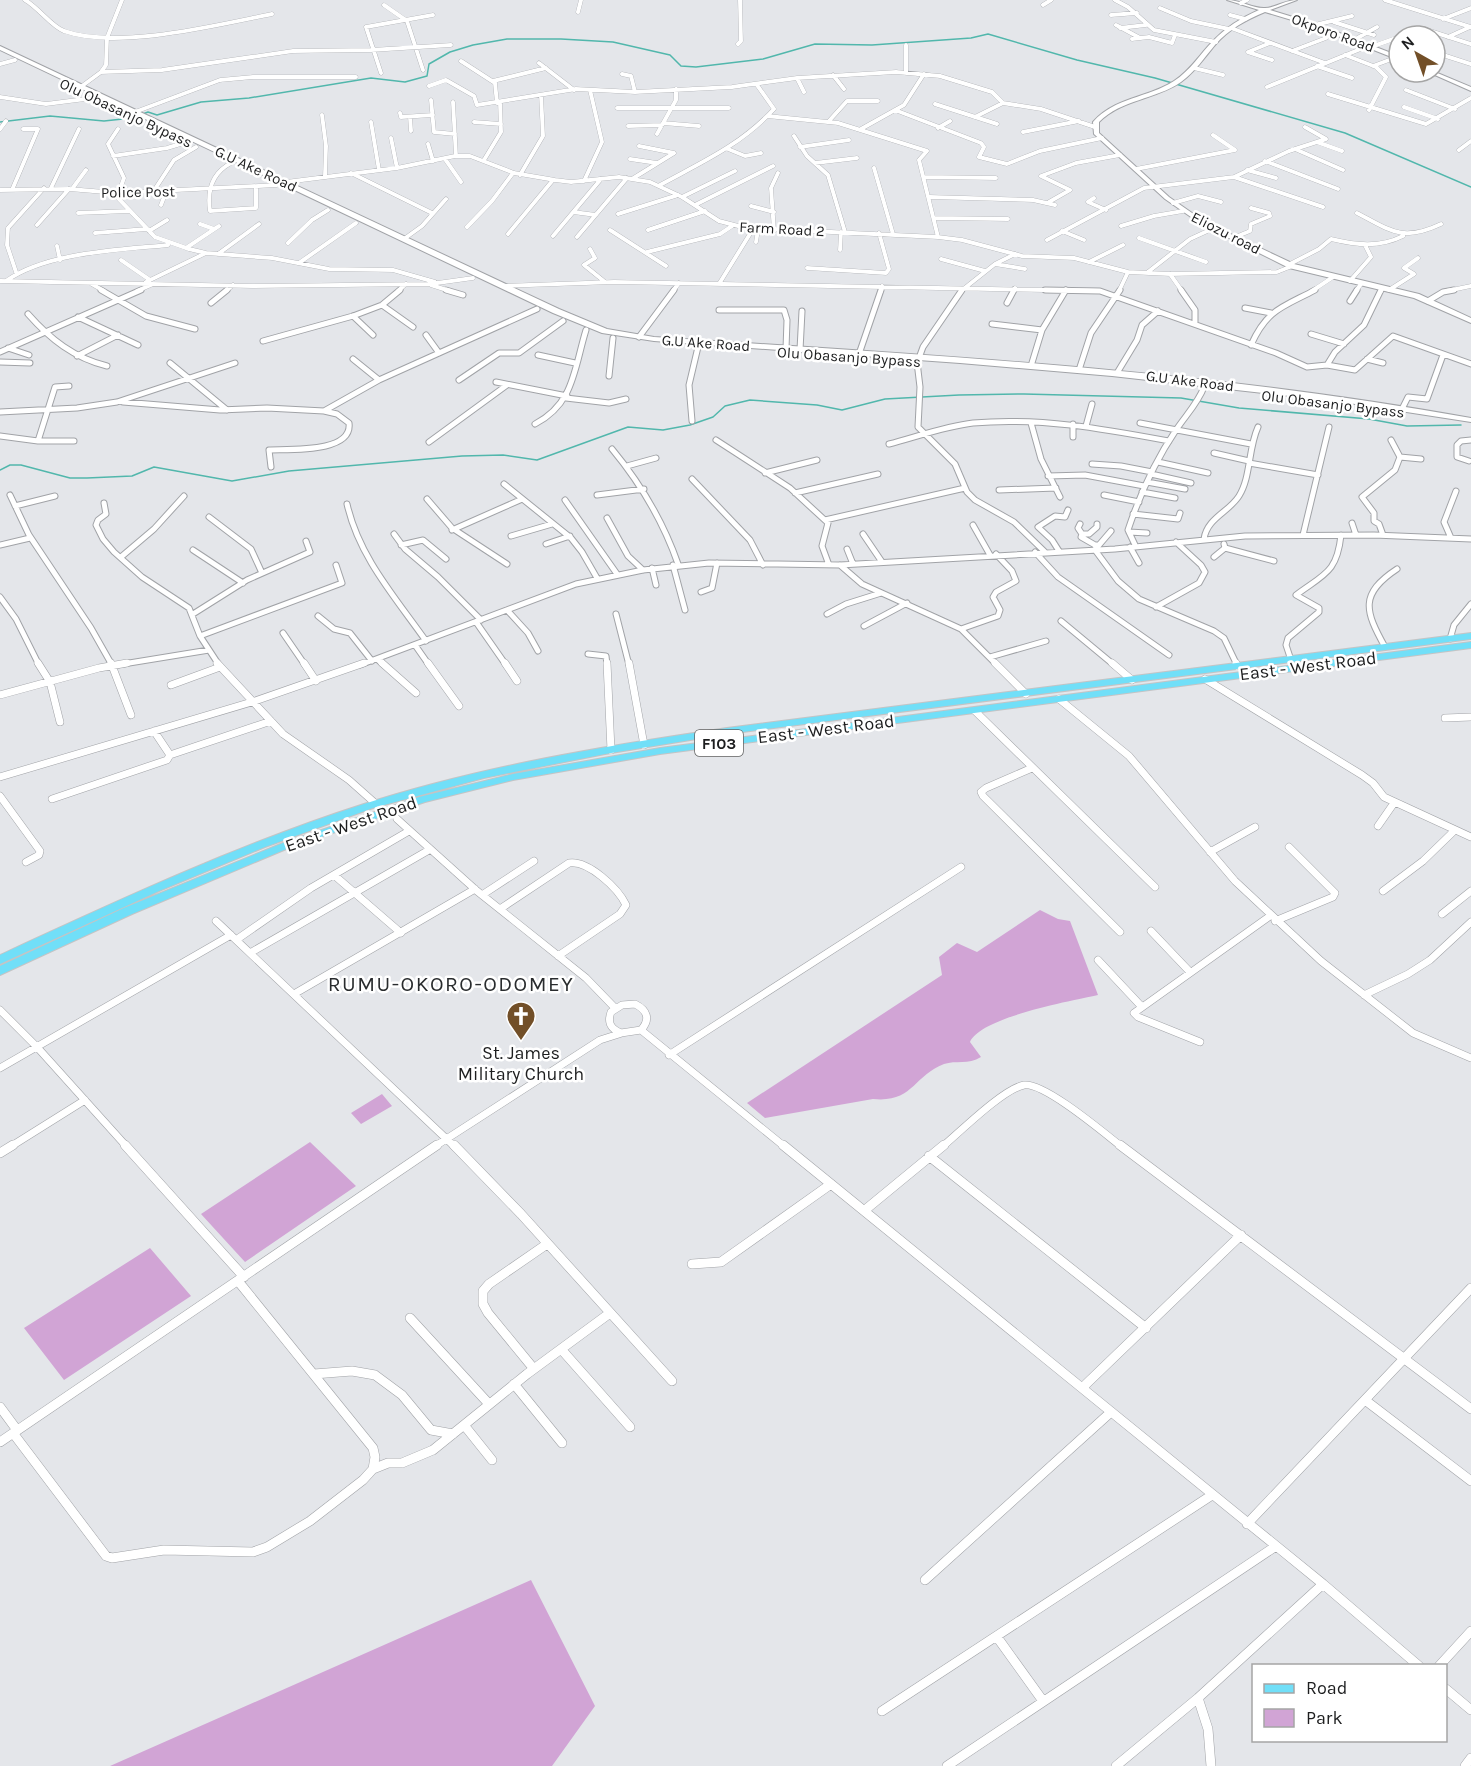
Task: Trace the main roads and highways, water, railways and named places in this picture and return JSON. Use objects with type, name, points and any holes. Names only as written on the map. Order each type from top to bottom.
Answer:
[{"type":"main road","name":"Okporo Road","points":[[1230,0],[1244,2],[1315,25],[1387,53]]},
{"type":"main road","points":[[1266,10],[1294,0]]},
{"type":"main road","name":"Eliozu road","points":[[1266,10],[1230,28],[1194,68],[1174,84],[1113,106],[1100,117],[1095,127],[1102,138],[1183,211],[1233,238],[1291,265],[1428,301],[1471,321]]},
{"type":"main road","name":"G.U Ake Road","points":[[0,48],[589,326],[639,338],[1117,373],[1402,409],[1471,422]]},
{"type":"main road","name":"Olu Obasanjo Bypass","points":[[0,54],[537,309],[586,330],[614,338],[651,344],[918,360],[1062,372],[1204,387],[1471,422]]},
{"type":"main road","points":[[1447,78],[1471,88]]},
{"type":"main road","name":"East - West Road","points":[[0,971],[125,907],[240,852],[376,804],[471,778],[611,750],[783,724],[1471,636]]},
{"type":"main road","name":"East - West Road","points":[[0,960],[125,907],[287,845],[414,802],[555,768],[660,751],[1471,645]]},
{"type":"waterway","points":[[143,114],[148,112],[157,115],[201,102],[249,98],[371,78],[405,82],[427,76],[429,64],[450,52],[507,39],[613,42],[670,55],[681,66],[696,67],[763,59],[815,44],[872,45],[971,38],[988,34],[1077,60],[1155,78],[1345,133],[1471,187]]},
{"type":"waterway","points":[[0,122],[50,116],[104,121],[132,118]]},
{"type":"waterway","points":[[0,470],[10,465],[21,465],[70,478],[87,478],[132,476],[154,467],[232,481],[289,471],[462,456],[503,455],[537,460],[628,427],[663,430],[690,425],[713,417],[725,406],[750,400],[817,405],[842,410],[885,399],[959,395],[1024,394],[1181,398],[1239,408],[1369,419],[1407,426],[1461,425]]},
{"type":"place","name":"St. James Military Church","points":[[521,1042]]},
{"type":"district","name":"RUMU-OKORO-ODOMEY","points":[[451,984]]}]
